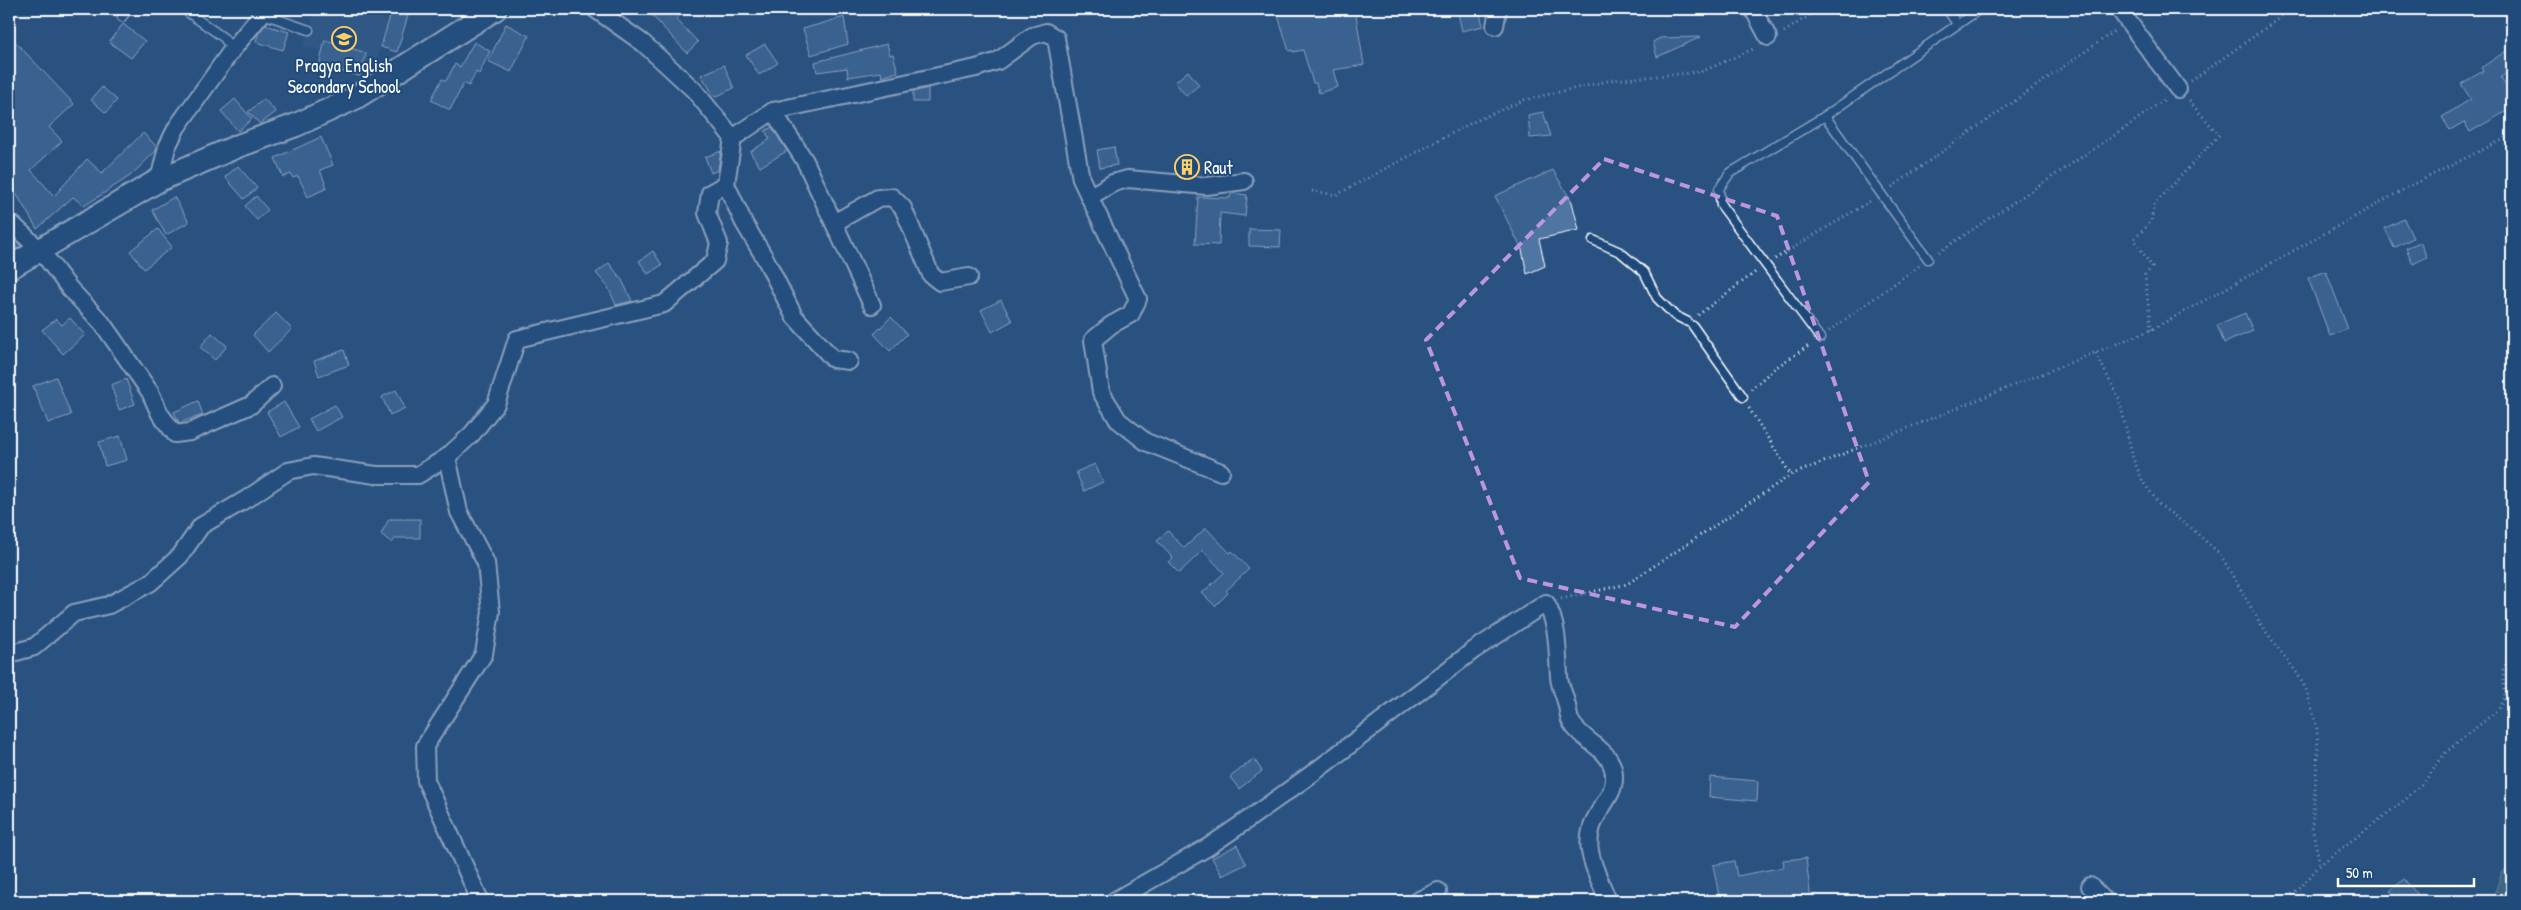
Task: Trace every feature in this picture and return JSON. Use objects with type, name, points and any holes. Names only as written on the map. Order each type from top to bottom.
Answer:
[{"type":"main road","points":[[9,268],[41,251],[159,180],[238,146],[296,125],[354,98],[495,9]]},
{"type":"street","points":[[595,9],[643,42],[694,90],[732,138],[726,184],[744,223],[766,260],[794,316],[833,359],[849,361]]},
{"type":"street","points":[[1495,26],[1498,9]]},
{"type":"street","points":[[1753,9],[1768,38]]},
{"type":"street","points":[[159,180],[167,147],[177,127],[232,50],[264,11]]},
{"type":"street","points":[[2123,15],[2178,90]]},
{"type":"street","points":[[732,138],[773,111],[976,68],[998,61],[1032,36],[1046,32],[1056,38],[1080,179],[1138,299],[1131,314],[1112,325],[1093,340],[1101,392],[1118,420],[1146,442],[1221,472]]},
{"type":"street","points":[[773,111],[805,160],[872,305]]},
{"type":"street","points":[[1090,197],[1112,184],[1128,179],[1207,186],[1244,181]]},
{"type":"street","points":[[9,654],[34,647],[74,613],[108,605],[150,583],[180,556],[201,526],[288,471],[313,466],[376,475],[418,475],[447,457],[472,434],[496,404],[517,339],[664,304],[715,261],[719,243],[707,213],[710,193],[726,184]]},
{"type":"street","points":[[834,223],[878,198],[892,197],[903,208],[931,274],[940,282],[969,277]]},
{"type":"street","points":[[9,222],[41,251],[70,289],[102,323],[150,392],[160,414],[176,434],[190,432],[251,405],[272,386]]},
{"type":"street","points":[[447,457],[459,512],[486,563],[491,612],[484,654],[426,746],[426,781],[480,898]]},
{"type":"street","points":[[1114,901],[1208,847],[1243,823],[1313,773],[1474,650],[1546,603],[1554,618],[1559,652],[1559,678],[1570,719],[1576,729],[1604,751],[1613,771],[1612,793],[1597,814],[1591,828],[1588,848],[1608,901]]},
{"type":"street","points":[[2090,886],[2105,901]]},
{"type":"street","points":[[1417,901],[1438,891]]},
{"type":"lane","points":[[122,17],[128,9]]},
{"type":"lane","points":[[183,9],[224,38],[232,50]]},
{"type":"lane","points":[[1947,9],[1957,24]]},
{"type":"lane","points":[[1820,338],[1721,205],[1719,189],[1730,173],[1825,116],[1980,9]]},
{"type":"lane","points":[[264,11],[309,30]]},
{"type":"lane","points":[[1825,116],[1928,259]]},
{"type":"lane","points":[[1593,240],[1620,252],[1644,272],[1657,298],[1674,315],[1690,324],[1743,397]]},
{"type":"path","points":[[1312,191],[1336,195],[1473,122],[1524,100],[1612,80],[1701,72],[1734,59],[1764,43],[1768,38],[1787,31],[1819,9]]},
{"type":"path","points":[[1790,474],[1743,397],[1775,368],[1820,338],[1928,259],[2121,131],[2292,9]]},
{"type":"path","points":[[1690,324],[1765,265],[1882,195],[2123,15]]},
{"type":"path","points":[[2151,330],[2145,275],[2152,267],[2134,239],[2151,222],[2154,205],[2219,135],[2178,90]]},
{"type":"path","points":[[1546,603],[1627,584],[1790,474],[2151,330],[2410,186],[2512,135]]},
{"type":"path","points":[[2096,353],[2119,399],[2133,458],[2143,482],[2161,506],[2192,528],[2220,554],[2263,628],[2297,673],[2307,691],[2317,729],[2318,750],[2312,828],[2320,865]]},
{"type":"path","points":[[2284,901],[2301,887],[2320,865],[2406,798],[2425,781],[2446,752],[2498,710],[2505,697],[2503,670],[2512,652]]},
{"type":"highlighted area","points":[[1604,159],[1777,216],[1869,482],[1735,627],[1520,578],[1426,340]]},
{"type":"shaded area","name":"Pragya English Secondary School","points":[[316,9],[376,9],[387,26],[372,75],[360,76],[319,66],[322,50],[303,47]]},
{"type":"green space","points":[[2512,865],[2512,901],[2492,901],[2502,872]]},
{"type":"building","points":[[392,9],[410,9],[397,52],[381,47]]},
{"type":"building","points":[[646,9],[687,9],[676,19],[698,42],[687,53]]},
{"type":"building","points":[[1276,9],[1325,9],[1326,12],[1355,9],[1364,65],[1333,70],[1338,87],[1319,93],[1316,83],[1313,83],[1303,50],[1289,51]]},
{"type":"building","points":[[1457,9],[1479,9],[1483,26],[1462,31]]},
{"type":"building","points":[[844,17],[848,44],[811,55],[803,29]]},
{"type":"building","points":[[123,24],[145,41],[131,58],[109,42]]},
{"type":"building","points":[[506,24],[529,36],[511,72],[488,61]]},
{"type":"building","points":[[265,25],[289,32],[283,50],[256,42],[258,34]]},
{"type":"building","points":[[9,35],[74,104],[49,127],[62,141],[31,170],[54,196],[87,159],[102,173],[143,133],[157,147],[156,151],[130,176],[84,206],[73,197],[37,229],[9,181]]},
{"type":"building","points":[[1701,37],[1657,57],[1653,42],[1660,38]]},
{"type":"building","points":[[325,40],[366,53],[360,76],[319,66]]},
{"type":"building","points":[[474,42],[490,51],[479,74],[476,72],[469,86],[464,83],[450,110],[431,100],[442,79],[446,81],[455,64],[460,67]]},
{"type":"building","points":[[765,44],[778,63],[759,75],[746,55]]},
{"type":"building","points":[[887,44],[890,55],[893,54],[898,72],[882,77],[881,72],[848,77],[847,68],[817,72],[815,62]]},
{"type":"building","points":[[2512,47],[2512,69],[2501,77],[2512,98],[2512,108],[2470,132],[2464,122],[2450,130],[2442,117],[2471,99],[2461,84],[2483,71],[2481,68]]},
{"type":"building","points":[[724,65],[734,88],[715,97],[701,75]]},
{"type":"building","points":[[1188,71],[1199,85],[1186,96],[1175,82]]},
{"type":"building","points":[[102,87],[117,100],[106,113],[91,100]]},
{"type":"building","points":[[928,88],[928,102],[913,102],[913,92]]},
{"type":"building","points":[[235,99],[252,119],[238,131],[221,111]]},
{"type":"building","points":[[264,99],[276,112],[260,124],[248,112]]},
{"type":"building","points":[[1543,112],[1551,136],[1530,138],[1528,115]]},
{"type":"building","points":[[772,127],[787,151],[760,167],[750,152],[770,139],[765,131]]},
{"type":"building","points":[[321,137],[333,165],[320,170],[327,188],[308,197],[298,176],[293,178],[291,174],[283,177],[275,158]]},
{"type":"building","points":[[1114,147],[1117,165],[1100,168],[1097,150]]},
{"type":"building","points":[[721,151],[718,170],[711,173],[705,157]]},
{"type":"building","points":[[238,166],[257,188],[244,199],[225,177]]},
{"type":"building","points":[[1553,170],[1572,202],[1579,230],[1539,239],[1545,266],[1527,274],[1522,250],[1495,196]]},
{"type":"building","points":[[1231,193],[1247,195],[1245,216],[1220,213],[1219,245],[1195,244],[1198,197],[1230,198]]},
{"type":"building","points":[[256,196],[268,210],[257,220],[245,206]]},
{"type":"building","points":[[174,197],[189,222],[166,235],[152,210]]},
{"type":"building","points":[[2404,219],[2413,238],[2394,248],[2385,228]]},
{"type":"building","points":[[158,229],[172,247],[144,269],[130,251]]},
{"type":"building","points":[[1249,229],[1281,230],[1280,247],[1249,246]]},
{"type":"building","points":[[9,234],[21,246],[9,253]]},
{"type":"building","points":[[2420,242],[2427,257],[2413,264],[2406,248]]},
{"type":"building","points":[[653,251],[662,265],[648,274],[639,261]]},
{"type":"building","points":[[609,263],[622,280],[632,301],[616,305],[608,287],[596,273]]},
{"type":"building","points":[[2326,271],[2348,329],[2330,336],[2308,278]]},
{"type":"building","points":[[1001,300],[1012,321],[992,332],[981,310]]},
{"type":"building","points":[[276,313],[292,329],[268,352],[253,335]]},
{"type":"building","points":[[2245,313],[2253,331],[2224,343],[2217,325]]},
{"type":"building","points":[[891,317],[907,334],[890,351],[874,334]]},
{"type":"building","points":[[70,318],[85,335],[63,354],[42,330],[56,319],[62,325]]},
{"type":"building","points":[[212,333],[227,346],[215,360],[200,347]]},
{"type":"building","points":[[344,350],[349,365],[319,376],[314,361]]},
{"type":"building","points":[[56,377],[71,415],[48,423],[33,386]]},
{"type":"building","points":[[126,379],[135,404],[119,410],[111,385]]},
{"type":"building","points":[[396,390],[405,408],[390,415],[382,397]]},
{"type":"building","points":[[198,401],[203,415],[179,423],[174,412]]},
{"type":"building","points":[[284,402],[299,427],[281,437],[267,412]]},
{"type":"building","points":[[335,405],[342,417],[316,431],[309,419]]},
{"type":"building","points":[[120,436],[127,460],[105,466],[99,442]]},
{"type":"building","points":[[1095,464],[1103,482],[1084,491],[1076,472]]},
{"type":"building","points":[[389,519],[420,519],[420,538],[396,538],[392,543],[381,534]]},
{"type":"building","points":[[1206,528],[1230,553],[1232,551],[1249,569],[1226,591],[1228,593],[1215,606],[1202,593],[1224,573],[1203,550],[1179,573],[1168,562],[1173,558],[1157,541],[1168,531],[1184,548]]},
{"type":"building","points":[[1254,759],[1262,771],[1239,789],[1230,777]]},
{"type":"building","points":[[1710,777],[1758,781],[1757,801],[1709,797]]},
{"type":"building","points":[[1237,845],[1246,864],[1222,876],[1212,858]]},
{"type":"building","points":[[1806,858],[1811,901],[1720,901],[1713,865],[1734,861],[1737,876],[1784,867],[1783,860]]},
{"type":"building","points":[[2404,879],[2423,901],[2399,901],[2390,891]]},
{"type":"place","name":"Pragya English Secondary School","points":[[344,39]]},
{"type":"place","name":"Raut","points":[[1187,167]]}]
